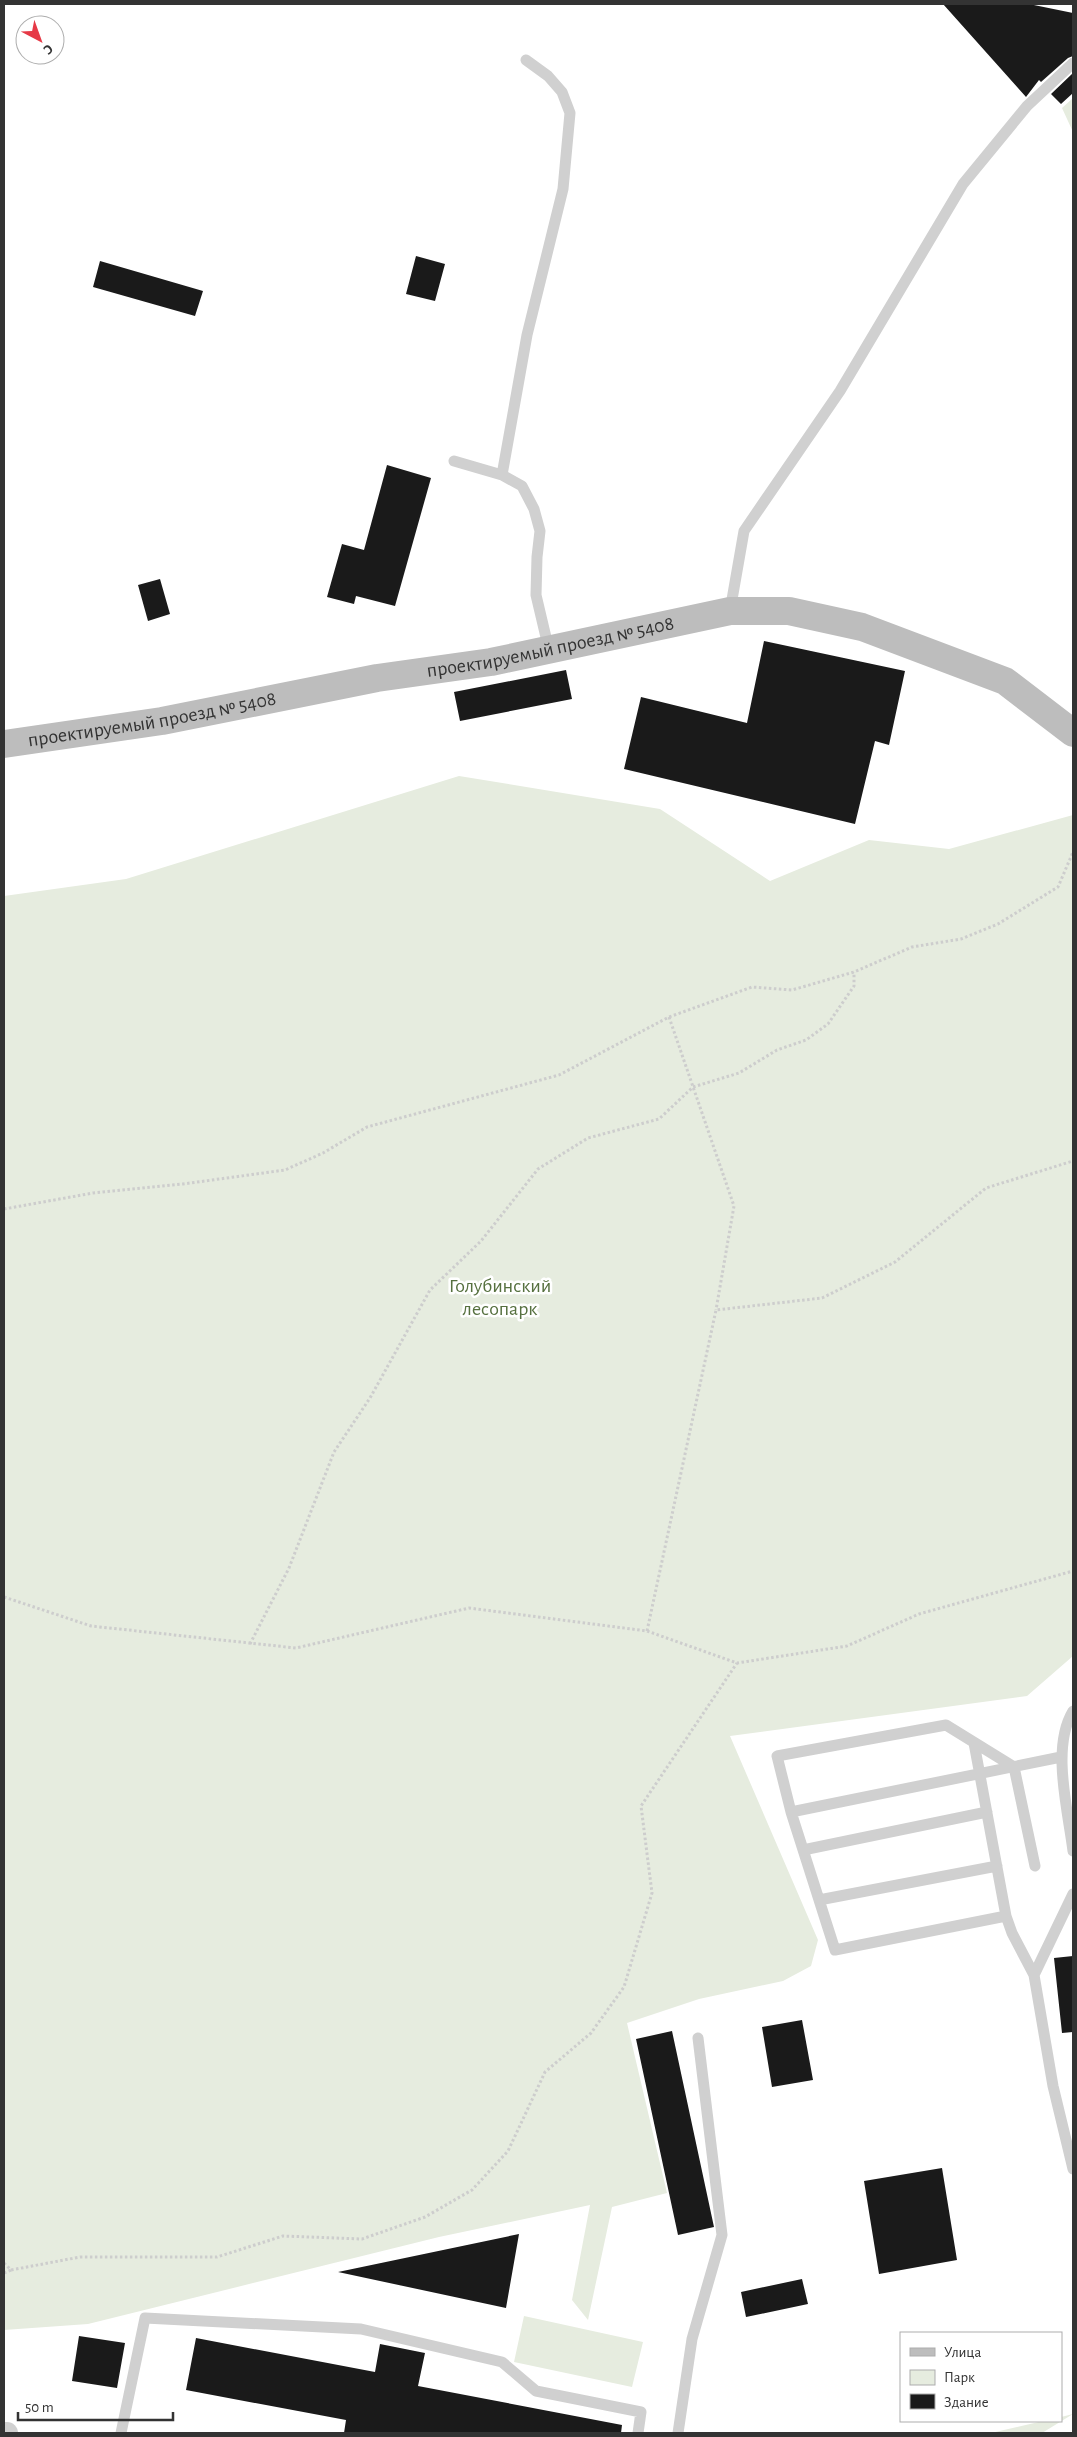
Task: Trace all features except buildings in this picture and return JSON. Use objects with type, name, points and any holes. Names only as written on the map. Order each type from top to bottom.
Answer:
[{"type":"street","name":"проектируемый проезд № 5408","points":[[4,744],[162,721],[377,678],[491,662],[730,611],[789,611],[862,627],[1005,681],[1073,733]]},
{"type":"lane","points":[[502,475],[527,335],[563,189],[570,113],[562,92],[548,76],[526,60]]},
{"type":"lane","points":[[730,611],[744,531],[840,391],[963,184],[1026,106],[1073,63]]},
{"type":"lane","points":[[454,460],[502,475],[522,486],[534,509],[540,531],[536,595],[549,650]]},
{"type":"lane","points":[[1073,1711],[1066,1723],[1061,1757],[1073,1851]]},
{"type":"lane","points":[[1006,1916],[835,1950],[791,1812],[777,1756],[946,1725],[1014,1767],[1035,1866]]},
{"type":"lane","points":[[974,1743],[1006,1916],[1012,1933],[1034,1975],[1053,2086],[1073,2170]]},
{"type":"lane","points":[[791,1812],[1061,1757]]},
{"type":"lane","points":[[803,1850],[987,1812]]},
{"type":"lane","points":[[819,1900],[997,1866]]},
{"type":"lane","points":[[1034,1975],[1073,1894]]},
{"type":"lane","points":[[678,2433],[692,2339],[722,2235],[698,2038]]},
{"type":"lane","points":[[122,2433],[145,2318],[360,2329],[379,2333],[502,2362],[536,2391],[642,2412],[638,2433]]},
{"type":"path","points":[[4,1209],[93,1193],[183,1184],[285,1170],[323,1153],[367,1127],[559,1075],[669,1018],[752,987],[792,990],[854,972],[912,947],[961,939],[998,924],[1058,888],[1073,852]]},
{"type":"path","points":[[250,1644],[289,1568],[334,1452],[370,1398],[430,1290],[481,1241],[538,1169],[588,1138],[658,1119],[693,1087],[739,1073],[777,1050],[806,1040],[828,1024],[854,986],[854,972]]},
{"type":"path","points":[[647,1632],[716,1310],[734,1206],[669,1018]]},
{"type":"path","points":[[716,1310],[822,1298],[895,1262],[986,1188],[1073,1162]]},
{"type":"path","points":[[4,1598],[91,1626],[296,1648],[468,1608],[647,1632],[737,1663],[847,1646],[919,1614],[1073,1571]]},
{"type":"path","points":[[4,2274],[11,2270],[80,2257],[217,2257],[282,2236],[362,2239],[425,2217],[472,2190],[508,2151],[545,2072],[591,2033],[624,1987],[652,1893],[641,1806],[737,1663]]},
{"type":"path","points":[[4,2263],[11,2270]]},
{"type":"green space","points":[[1073,98],[1073,132],[1062,108]]},
{"type":"green space","name":"Голубинский лесопарк","points":[[459,776],[660,809],[770,881],[869,840],[949,849],[1073,815],[1073,1656],[1027,1696],[730,1736],[818,1940],[811,1966],[783,1981],[699,1999],[627,2023],[667,2193],[612,2207],[588,2320],[572,2300],[590,2205],[439,2237],[88,2324],[4,2330],[4,896],[126,879]]},
{"type":"green space","points":[[524,2316],[643,2342],[632,2387],[514,2362]]},
{"type":"green space","points":[[1073,2414],[1062,2421],[1062,2417]]},
{"type":"green space","points":[[1039,2422],[1060,2422],[1042,2433],[991,2433]]}]
